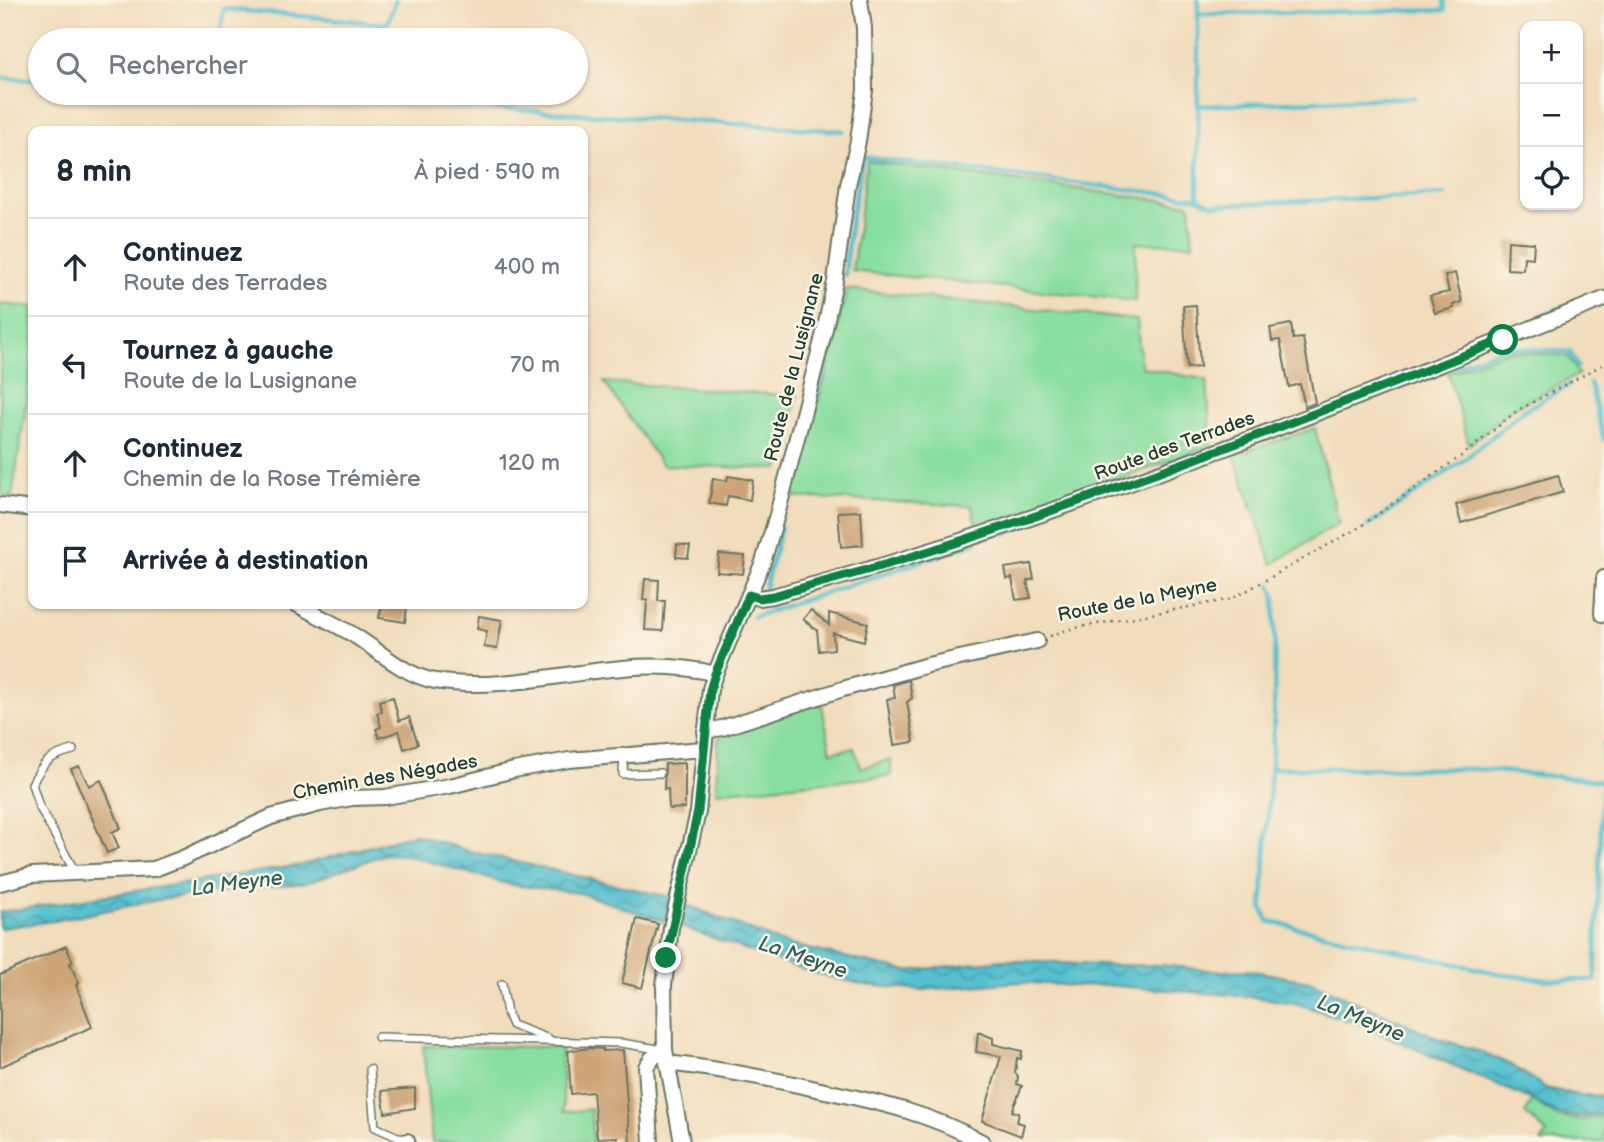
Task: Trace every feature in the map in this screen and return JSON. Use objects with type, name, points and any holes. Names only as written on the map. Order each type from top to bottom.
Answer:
[{"type":"street","name":"Route de la Lusignane","points":[[682,1142],[666,1056],[664,985],[671,928],[698,811],[705,731],[715,674],[762,562],[777,515],[835,281],[865,90],[864,28],[860,0]]},
{"type":"street","name":"Route des Terrades","points":[[749,595],[759,598],[773,596],[899,561],[1068,504],[1355,398],[1604,299]]},
{"type":"street","points":[[0,505],[28,508]]},
{"type":"street","points":[[1602,614],[1604,578]]},
{"type":"street","points":[[305,609],[352,635],[392,662],[431,680],[485,683],[661,665],[696,668],[715,674]]},
{"type":"street","name":"Route de la Meyne","points":[[705,731],[928,665],[1037,640]]},
{"type":"street","name":"Chemin des Négades","points":[[0,883],[32,875],[155,869],[271,817],[320,804],[450,786],[513,770],[569,760],[703,749]]},
{"type":"street","points":[[651,1142],[646,1067],[652,1058],[666,1056],[902,1108],[954,1127],[982,1142]]},
{"type":"lane","points":[[73,750],[55,755],[41,767],[32,784],[39,806],[75,872]]},
{"type":"lane","points":[[625,754],[623,774],[660,773]]},
{"type":"lane","points":[[502,984],[512,1025],[553,1041]]},
{"type":"lane","points":[[378,1037],[621,1043],[666,1056]]},
{"type":"lane","points":[[370,1069],[375,1127],[407,1142]]},
{"type":"path","name":"Route de la Meyne","points":[[1037,640],[1070,629],[1232,599],[1358,528],[1467,452],[1518,410],[1604,364]]},
{"type":"green space","points":[[867,161],[1190,204],[1193,244],[1136,243],[1135,301],[852,271]]},
{"type":"green space","points":[[847,289],[1137,320],[1141,367],[1207,380],[1211,446],[998,522],[976,527],[972,506],[793,497]]},
{"type":"green space","points":[[0,304],[28,307],[28,392],[12,497],[0,496]]},
{"type":"green space","points":[[1507,351],[1568,356],[1579,374],[1512,409],[1469,445],[1448,373]]},
{"type":"green space","points":[[604,382],[798,396],[779,469],[662,465]]},
{"type":"green space","points":[[1315,428],[1339,523],[1272,564],[1234,455]]},
{"type":"green space","points":[[814,705],[822,705],[831,752],[854,748],[861,768],[891,759],[891,776],[716,792],[718,739],[726,733]]},
{"type":"green space","points":[[423,1046],[561,1047],[564,1112],[591,1109],[593,1142],[432,1142]]},
{"type":"green space","points":[[1532,1100],[1558,1117],[1579,1120],[1604,1118],[1604,1142],[1541,1142],[1547,1133],[1525,1113]]},
{"type":"water","name":"La Meyne","points":[[414,834],[469,851],[670,897],[665,922],[580,893],[511,885],[406,855],[385,854],[306,883],[174,897],[54,921],[0,928],[0,912],[301,865]]},
{"type":"water","name":"La Meyne","points":[[687,905],[786,944],[907,971],[1003,960],[1161,965],[1218,971],[1248,970],[1309,981],[1441,1039],[1513,1066],[1546,1088],[1578,1095],[1604,1096],[1604,1115],[1577,1117],[1557,1114],[1532,1100],[1354,1022],[1295,1003],[1104,985],[1019,982],[923,990],[865,985],[810,972],[681,927]]},
{"type":"building","points":[[1508,241],[1534,243],[1533,258],[1524,257],[1523,270],[1507,269]]},
{"type":"building","points":[[1455,273],[1462,302],[1453,305],[1454,308],[1435,313],[1430,296],[1449,292],[1445,276]]},
{"type":"building","points":[[1196,305],[1200,367],[1187,368],[1183,306]]},
{"type":"building","points":[[1291,324],[1293,339],[1303,338],[1315,403],[1305,407],[1300,384],[1289,387],[1280,340],[1272,341],[1270,328]]},
{"type":"building","points":[[1558,475],[1563,492],[1461,523],[1456,505]]},
{"type":"building","points":[[728,476],[753,480],[750,500],[728,496],[726,506],[709,503],[713,479],[727,481]]},
{"type":"building","points":[[861,511],[863,545],[841,547],[838,512]]},
{"type":"building","points":[[677,544],[690,546],[688,558],[676,557]]},
{"type":"building","points":[[719,554],[745,556],[743,574],[717,572]]},
{"type":"building","points":[[1031,564],[1034,579],[1027,581],[1031,598],[1016,600],[1012,578],[1007,579],[1005,568]]},
{"type":"building","points":[[645,579],[659,580],[658,601],[665,601],[663,631],[645,630]]},
{"type":"building","points":[[381,609],[407,609],[405,622],[379,618]]},
{"type":"building","points":[[811,610],[829,625],[829,613],[868,623],[864,641],[833,633],[834,649],[819,651],[817,630],[803,619]]},
{"type":"building","points":[[479,616],[502,620],[497,649],[484,647],[487,631],[477,629]]},
{"type":"building","points":[[909,680],[912,698],[907,702],[914,742],[894,745],[887,699],[895,698],[893,685]]},
{"type":"building","points":[[393,697],[399,721],[409,717],[418,744],[404,749],[399,731],[379,738],[376,729],[381,727],[377,713],[382,712],[379,701]]},
{"type":"building","points":[[685,763],[685,808],[669,809],[668,789],[664,789],[665,764]]},
{"type":"building","points":[[79,766],[89,786],[101,780],[121,828],[112,832],[119,848],[107,853],[71,769]]},
{"type":"building","points":[[637,919],[658,924],[642,988],[622,983]]},
{"type":"building","points":[[66,946],[79,984],[76,985],[92,1027],[0,1067],[0,975]]},
{"type":"building","points":[[978,1032],[993,1038],[993,1044],[1022,1051],[1021,1059],[1017,1058],[1015,1073],[1018,1076],[1017,1084],[1022,1086],[1012,1111],[1019,1113],[1017,1122],[1024,1124],[1021,1136],[982,1121],[1001,1056],[976,1052]]},
{"type":"building","points":[[590,1048],[603,1051],[623,1050],[630,1142],[617,1142],[617,1137],[597,1138],[593,1092],[571,1094],[568,1051]]},
{"type":"building","points":[[415,1088],[415,1108],[385,1113],[382,1091]]},
{"type":"waterway","points":[[221,28],[224,9],[387,24],[396,0]]},
{"type":"waterway","points":[[863,157],[1198,198],[1198,0]]},
{"type":"waterway","points":[[1199,14],[1445,10],[1444,0]]},
{"type":"waterway","points":[[845,275],[850,224],[873,102],[871,37]]},
{"type":"waterway","points":[[0,78],[28,79]]},
{"type":"waterway","points":[[1198,106],[1415,97]]},
{"type":"waterway","points":[[447,105],[843,131]]},
{"type":"waterway","points":[[1198,198],[1213,205],[1445,195]]},
{"type":"waterway","points":[[790,491],[834,333],[842,291]]},
{"type":"waterway","points":[[1543,315],[1604,291]]},
{"type":"waterway","points":[[1444,370],[1506,347],[1570,352],[1578,366]]},
{"type":"waterway","points":[[1590,383],[1604,440]]},
{"type":"waterway","points":[[1368,526],[1464,460],[1523,411],[1569,385]]},
{"type":"waterway","points":[[765,587],[781,527]]},
{"type":"waterway","points":[[1005,534],[1016,530]]},
{"type":"waterway","points":[[753,617],[976,543]]},
{"type":"waterway","points":[[1271,585],[1275,597],[1274,719],[1262,908],[1268,921],[1505,975],[1548,980],[1595,980],[1604,743]]},
{"type":"waterway","points":[[1271,768],[1477,769],[1603,781]]},
{"type":"route","points":[[666,958],[698,811],[710,690],[749,595],[754,598],[773,596],[899,561],[1068,504],[1235,444],[1503,340]]}]
